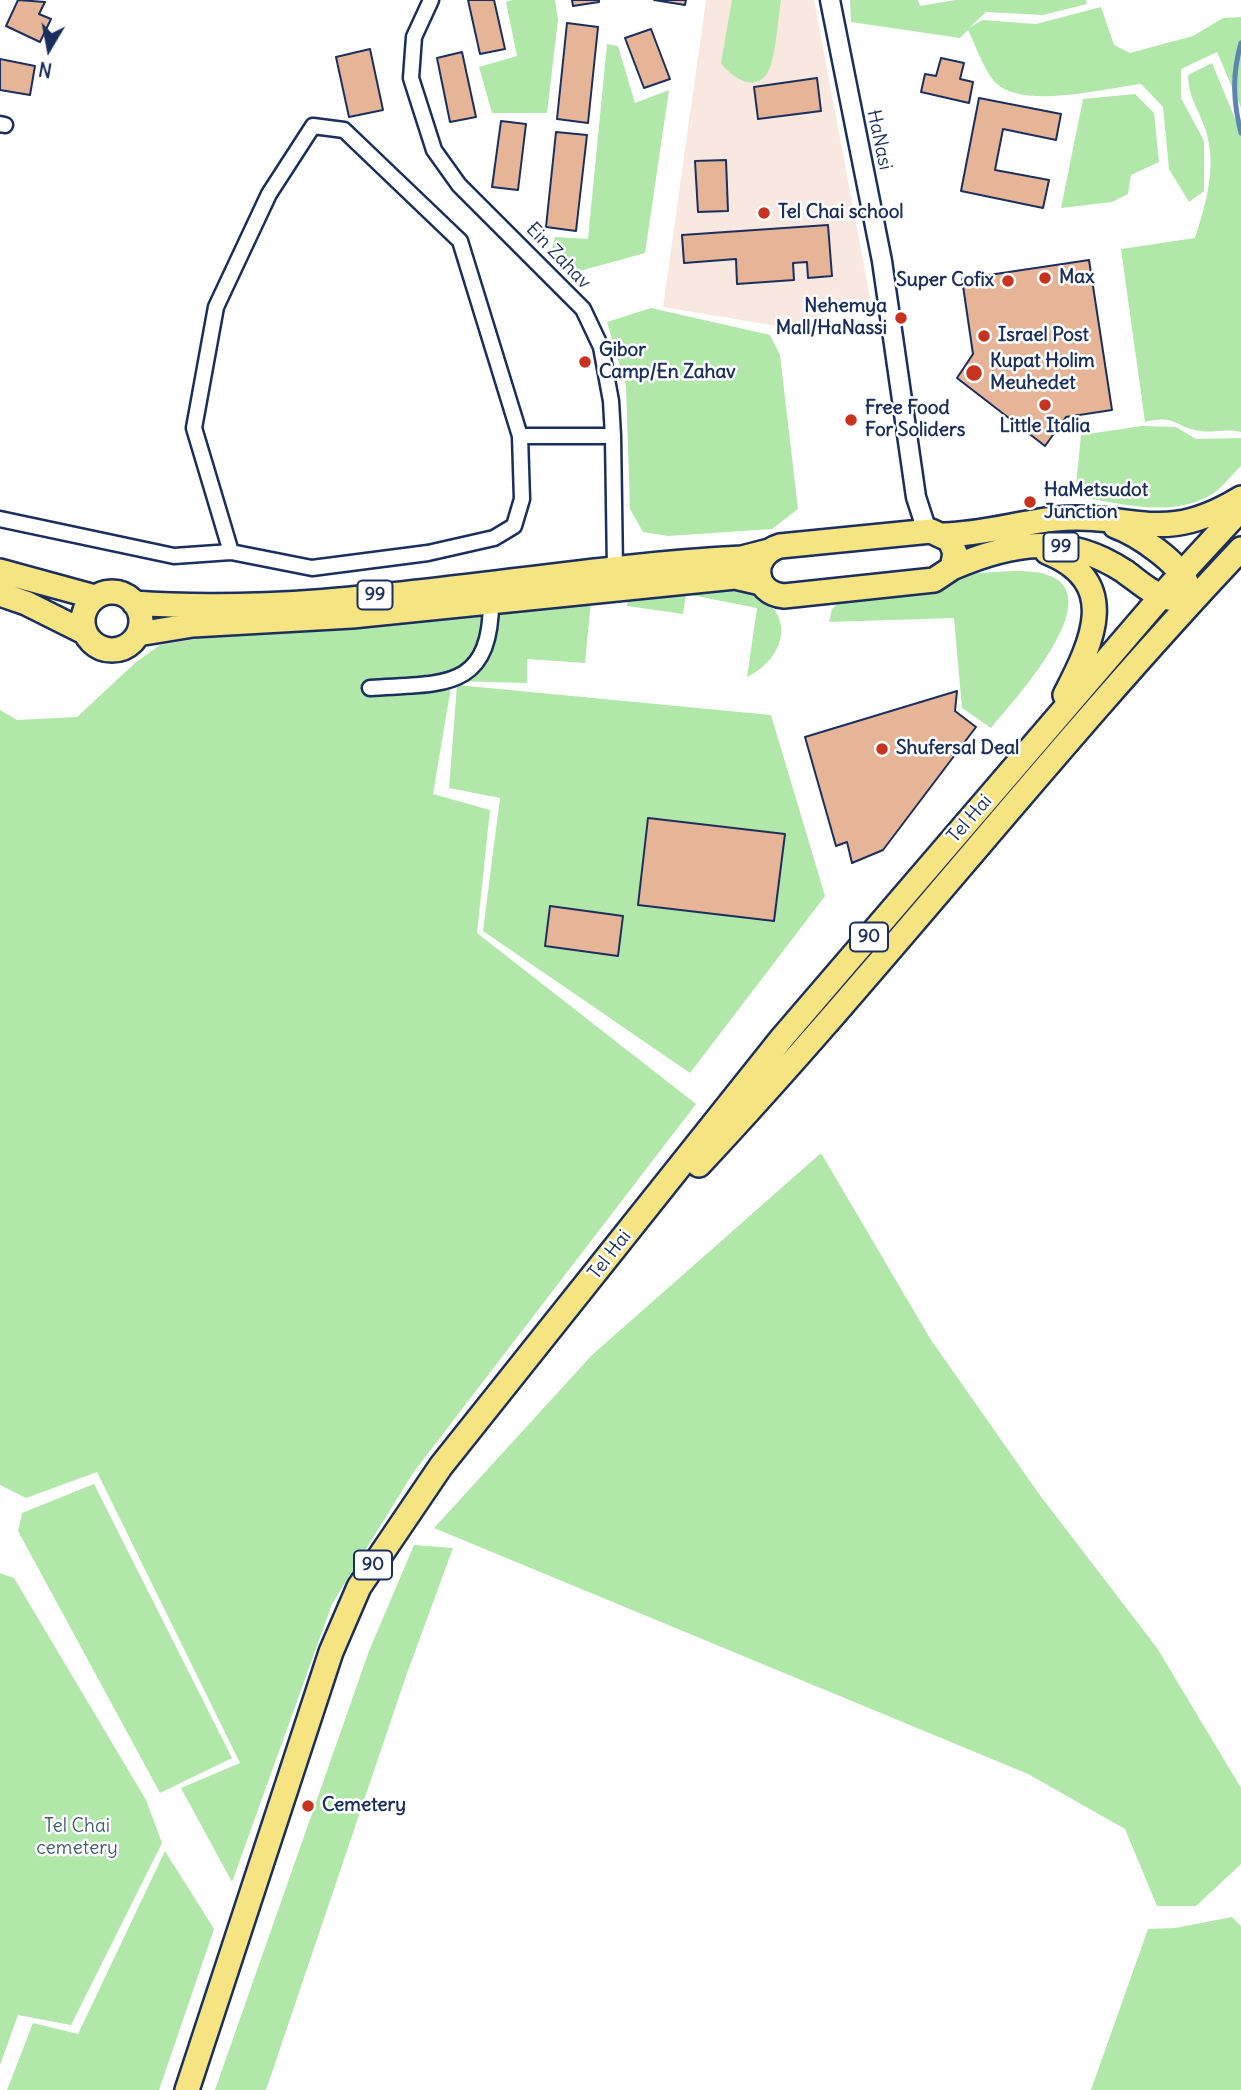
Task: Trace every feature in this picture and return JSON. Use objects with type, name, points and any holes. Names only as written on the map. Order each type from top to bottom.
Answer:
[{"type":"highway","points":[[1100,520],[1157,527],[1181,524],[1202,520],[1241,498]]},
{"type":"highway","name":"Tel Hai","points":[[587,1285],[782,1038],[1160,597],[1241,509]]},
{"type":"highway","name":"99","points":[[0,571],[95,597],[103,593],[120,593],[134,603],[188,606],[299,603],[742,558],[780,547],[925,533],[970,534],[1056,519],[1100,520],[1121,528],[1182,572]]},
{"type":"highway","points":[[925,533],[956,553],[952,568]]},
{"type":"highway","name":"99","points":[[0,594],[26,603],[84,632],[97,646],[106,650],[125,647],[138,634],[193,625],[352,616],[735,577],[761,583],[768,592],[784,596],[934,580],[952,568],[990,551],[1031,545],[1079,550],[1103,559],[1160,597],[1192,601]]},
{"type":"highway","points":[[1031,545],[1078,569],[1093,601],[1095,625],[1088,648],[1046,730]]},
{"type":"highway","name":"Tel Hai","points":[[587,1285],[799,1058],[1192,601],[1241,549]]},
{"type":"highway","points":[[761,583],[758,570],[769,551]]},
{"type":"highway","points":[[1182,572],[1192,601]]},
{"type":"highway","points":[[84,632],[83,613],[95,597]]},
{"type":"highway","points":[[134,603],[141,618],[138,634]]},
{"type":"highway","name":"90","points":[[187,2090],[322,1678],[359,1587],[441,1466],[587,1285]]},
{"type":"street","name":"Ein Zahav","points":[[431,0],[414,37],[411,78],[434,150],[459,185],[583,309],[601,347],[611,401],[615,570]]},
{"type":"street","name":"HaNasi","points":[[830,0],[882,261],[916,496],[925,533]]},
{"type":"street","points":[[0,519],[174,556],[231,552],[312,568],[428,552],[494,538],[514,526],[522,499],[520,436],[460,241],[344,130],[313,126],[268,194],[216,307],[194,428],[231,552]]},
{"type":"street","points":[[520,436],[613,436]]},
{"type":"street","points":[[370,688],[440,683],[468,670],[485,652],[490,639],[491,601]]},
{"type":"shaded area","points":[[706,0],[814,0],[871,303],[778,326],[663,307]]},
{"type":"green space","points":[[555,0],[558,20],[547,113],[492,113],[479,67],[517,56],[506,2]]},
{"type":"green space","points":[[732,0],[781,0],[771,63],[764,77],[758,81],[737,78],[721,63]]},
{"type":"green space","points":[[850,0],[918,0],[920,6],[955,0],[1086,0],[1087,4],[1043,15],[986,12],[969,28],[982,20],[1036,24],[1101,7],[1114,45],[1130,53],[1193,36],[1223,18],[1241,17],[1241,108],[1217,52],[1181,69],[1181,98],[1204,141],[1204,191],[1189,202],[1169,169],[1163,107],[1141,84],[1066,95],[1025,95],[1009,91],[992,78],[968,30],[960,38],[851,22]]},
{"type":"green space","points":[[607,44],[618,46],[635,103],[669,90],[645,253],[569,274],[551,252],[555,237],[588,239]]},
{"type":"green space","points":[[1212,63],[1241,133],[1241,432],[1201,431],[1164,420],[1145,422],[1121,249],[1195,238],[1206,199],[1210,158],[1206,131],[1192,98],[1188,75]]},
{"type":"green space","points":[[1135,94],[1154,113],[1159,162],[1131,175],[1128,194],[1112,202],[1061,208],[1083,99]]},
{"type":"green space","points":[[651,308],[770,335],[780,355],[798,509],[772,529],[668,536],[643,532],[630,509],[626,386],[607,322]]},
{"type":"green space","points":[[1142,426],[1176,427],[1196,439],[1241,438],[1241,466],[1209,496],[1177,506],[1143,507],[1075,496],[1081,435]]},
{"type":"green space","points":[[1020,571],[1045,574],[1063,585],[1068,603],[1064,625],[1051,649],[1035,674],[991,728],[962,708],[954,618],[829,622],[832,609],[840,601],[928,591],[975,573]]},
{"type":"green space","points":[[723,589],[747,592],[760,597],[779,617],[781,629],[776,651],[759,670],[747,677],[757,608],[686,594],[683,614],[627,606],[629,591]]},
{"type":"green space","points":[[591,602],[585,663],[527,659],[527,683],[452,681],[433,794],[490,810],[477,933],[696,1104],[413,1473],[332,1604],[232,1882],[181,1788],[240,1763],[97,1472],[26,1498],[0,1485],[0,710],[17,720],[77,717],[135,663],[160,645],[230,633]]},
{"type":"green space","points":[[457,685],[771,715],[825,896],[690,1073],[483,931],[500,798],[449,788]]},
{"type":"green space","points":[[821,1153],[931,1340],[1039,1494],[1157,1648],[1241,1788],[1241,1864],[1196,1906],[1157,1906],[1125,1829],[1028,1774],[434,1528],[592,1355]]},
{"type":"green space","points":[[94,1484],[232,1758],[160,1793],[18,1531],[22,1513]]},
{"type":"green space","points":[[414,1545],[453,1548],[406,1676],[266,2090],[215,2090],[369,1651]]},
{"type":"green space","name":"Tel Chai cemetery","points":[[0,1573],[14,1578],[146,1800],[162,1843],[71,2025],[18,2015],[0,2065]]},
{"type":"green space","points":[[165,1851],[214,1929],[159,2090],[7,2090],[33,2023],[78,2034]]},
{"type":"green space","points":[[1232,1917],[1241,1926],[1241,2090],[1091,2090],[1148,1929],[1175,1928]]},
{"type":"building","points":[[18,0],[45,2],[39,14],[51,19],[40,42],[6,26]]},
{"type":"building","points":[[468,0],[494,0],[505,49],[480,54]]},
{"type":"building","points":[[572,0],[599,0],[599,2],[573,6]]},
{"type":"building","points":[[654,0],[686,0],[685,5]]},
{"type":"building","points":[[567,23],[598,27],[588,123],[557,119]]},
{"type":"building","points":[[651,29],[670,79],[644,88],[625,38]]},
{"type":"building","points":[[370,49],[383,110],[349,117],[336,57]]},
{"type":"building","points":[[462,52],[476,117],[450,122],[437,58]]},
{"type":"building","points":[[941,58],[964,63],[960,79],[973,82],[969,103],[921,92],[925,74],[936,76]]},
{"type":"building","points":[[0,59],[35,66],[30,95],[0,90]]},
{"type":"building","points":[[817,78],[821,111],[758,119],[754,87]]},
{"type":"building","points":[[979,98],[1061,114],[1056,140],[1003,129],[995,170],[1049,180],[1043,208],[961,191]]},
{"type":"building","points":[[501,121],[526,124],[518,190],[492,187]]},
{"type":"building","points":[[556,132],[587,135],[576,231],[546,227]]},
{"type":"building","points":[[726,160],[728,211],[698,212],[695,161]]},
{"type":"building","points":[[828,225],[832,276],[808,278],[807,262],[793,263],[794,280],[737,284],[736,259],[684,263],[682,235]]},
{"type":"building","points":[[1089,260],[1112,410],[1066,417],[1045,446],[957,378],[973,354],[962,279]]},
{"type":"building","points":[[957,691],[955,711],[976,727],[883,850],[852,863],[847,842],[836,846],[805,737]]},
{"type":"building","points":[[648,818],[785,834],[774,921],[638,905]]},
{"type":"building","points":[[550,906],[623,916],[618,956],[545,946]]},
{"type":"waterway","points":[[1241,43],[1235,88],[1241,133]]},
{"type":"place","name":"Tel Chai school","points":[[764,213]]},
{"type":"place","name":"Max","points":[[1045,278]]},
{"type":"place","name":"Super Cofix","points":[[1008,281]]},
{"type":"place","name":"Nehemya Mall/HaNassi","points":[[901,318]]},
{"type":"place","name":"Israel Post","points":[[984,336]]},
{"type":"place","name":"Gibor Camp/En Zahav","points":[[585,362]]},
{"type":"place","name":"Kupat Holim Meuhedet","points":[[974,373]]},
{"type":"place","name":"Little Italia","points":[[1045,405]]},
{"type":"place","name":"Free Food For Soliders","points":[[851,420]]},
{"type":"place","name":"HaMetsudot Junction","points":[[1030,502]]},
{"type":"place","name":"Shufersal Deal","points":[[882,749]]},
{"type":"place","name":"Cemetery","points":[[308,1806]]}]
